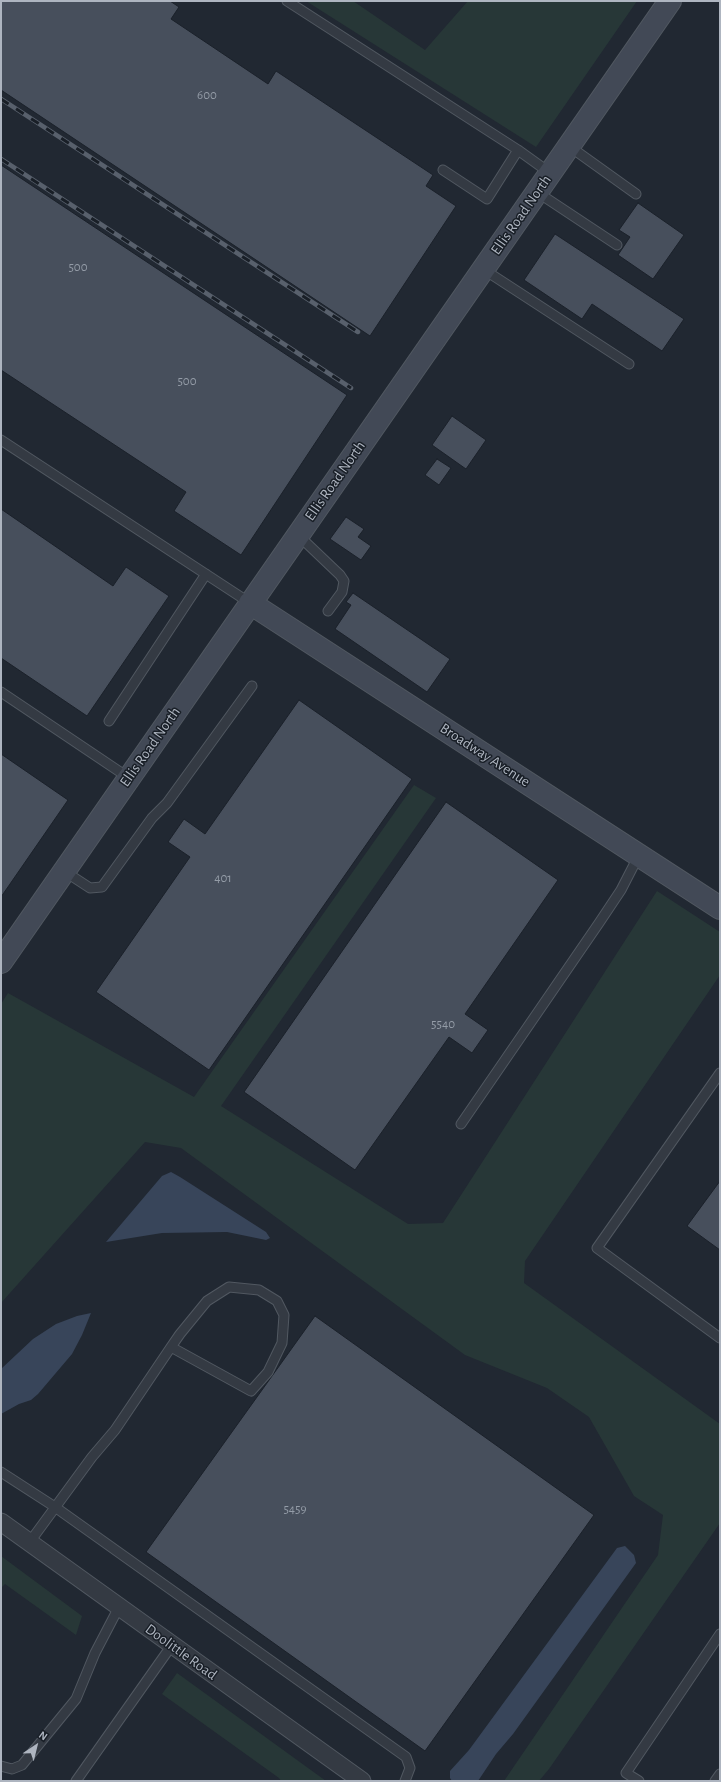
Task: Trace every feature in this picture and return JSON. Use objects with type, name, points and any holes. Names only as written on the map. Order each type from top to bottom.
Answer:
[{"type":"street","name":"Ellis Road North","points":[[1,962],[670,1]]},
{"type":"street","name":"Broadway Avenue","points":[[250,603],[720,908]]},
{"type":"street","name":"Doolittle Road","points":[[1,1522],[362,1781]]},
{"type":"lane","points":[[287,1],[518,150],[550,173]]},
{"type":"lane","points":[[569,146],[636,194]]},
{"type":"lane","points":[[443,170],[487,198],[518,150]]},
{"type":"lane","points":[[537,192],[617,245]]},
{"type":"lane","points":[[483,269],[629,364]]},
{"type":"lane","points":[[1,440],[250,603]]},
{"type":"lane","points":[[298,535],[340,575],[344,581],[342,592],[328,611]]},
{"type":"lane","points":[[109,721],[206,574]]},
{"type":"lane","points":[[64,871],[90,888],[102,887],[152,818],[168,803],[252,686]]},
{"type":"lane","points":[[1,692],[129,778]]},
{"type":"lane","points":[[461,1124],[604,916],[621,890],[639,855]]},
{"type":"lane","points":[[720,1073],[597,1248],[720,1338]]},
{"type":"lane","points":[[29,1543],[54,1507],[115,1430],[171,1347],[207,1301],[229,1287],[259,1290],[277,1301],[284,1315],[282,1343],[268,1372],[251,1391],[171,1347]]},
{"type":"lane","points":[[1,1472],[54,1507],[406,1756],[410,1768],[405,1781]]},
{"type":"lane","points":[[1,1766],[12,1769],[22,1765],[76,1699],[95,1653],[119,1606]]},
{"type":"lane","points":[[639,1781],[626,1773],[720,1634]]},
{"type":"lane","points":[[76,1781],[172,1645]]},
{"type":"lane","points":[[715,1781],[720,1774]]},
{"type":"shaded area","points":[[306,1],[353,1],[425,50],[468,1],[637,1],[536,147]]},
{"type":"shaded area","points":[[414,785],[436,798],[221,1106],[408,1224],[443,1223],[657,891],[720,932],[720,975],[525,1261],[524,1283],[720,1424],[720,1523],[549,1769],[539,1781],[504,1781],[658,1555],[663,1515],[634,1496],[589,1417],[547,1388],[465,1355],[181,1148],[145,1142],[1,1303],[1,1004],[8,993],[194,1097]]},
{"type":"shaded area","points":[[1,1556],[82,1616],[76,1635],[5,1584],[1,1588]]},
{"type":"shaded area","points":[[177,1673],[326,1781],[281,1781],[279,1778],[162,1694]]},
{"type":"water","points":[[171,1172],[266,1232],[270,1238],[266,1240],[227,1232],[162,1233],[106,1242],[162,1176]]},
{"type":"water","points":[[91,1313],[72,1354],[38,1394],[31,1400],[19,1404],[1,1414],[1,1369],[33,1339],[56,1324],[77,1316]]},
{"type":"water","points":[[625,1546],[634,1555],[636,1563],[513,1734],[496,1754],[478,1781],[452,1781],[450,1778],[450,1771],[469,1750],[617,1548]]},
{"type":"building","points":[[1,1],[170,1],[179,7],[171,19],[268,84],[276,71],[433,175],[426,186],[456,206],[370,336],[1,90]]},
{"type":"building","points":[[1,165],[347,395],[241,555],[174,511],[186,492],[1,370]]},
{"type":"building","points":[[638,203],[684,235],[653,279],[618,255],[630,237],[619,230]]},
{"type":"building","points":[[555,234],[684,319],[662,351],[592,304],[582,319],[524,280]]},
{"type":"building","points":[[452,416],[486,440],[466,469],[432,445]]},
{"type":"building","points":[[437,459],[451,468],[439,485],[425,475]]},
{"type":"building","points":[[1,509],[113,586],[126,567],[169,596],[87,716],[1,658]]},
{"type":"building","points":[[346,517],[364,529],[358,537],[371,546],[361,560],[330,539]]},
{"type":"building","points":[[353,593],[450,659],[427,692],[335,629],[351,605],[346,602]]},
{"type":"building","points":[[299,700],[412,779],[209,1070],[96,992],[190,857],[168,842],[184,819],[205,834]]},
{"type":"building","points":[[1,754],[68,800],[1,897]]},
{"type":"building","points":[[446,802],[558,880],[465,1014],[488,1030],[472,1053],[449,1037],[355,1170],[244,1092]]},
{"type":"building","points":[[720,1181],[720,1250],[687,1226]]},
{"type":"building","points":[[315,1316],[594,1515],[425,1751],[146,1552]]},
{"type":"railway","points":[[1,99],[358,332]]},
{"type":"railway","points":[[1,159],[351,388]]}]
